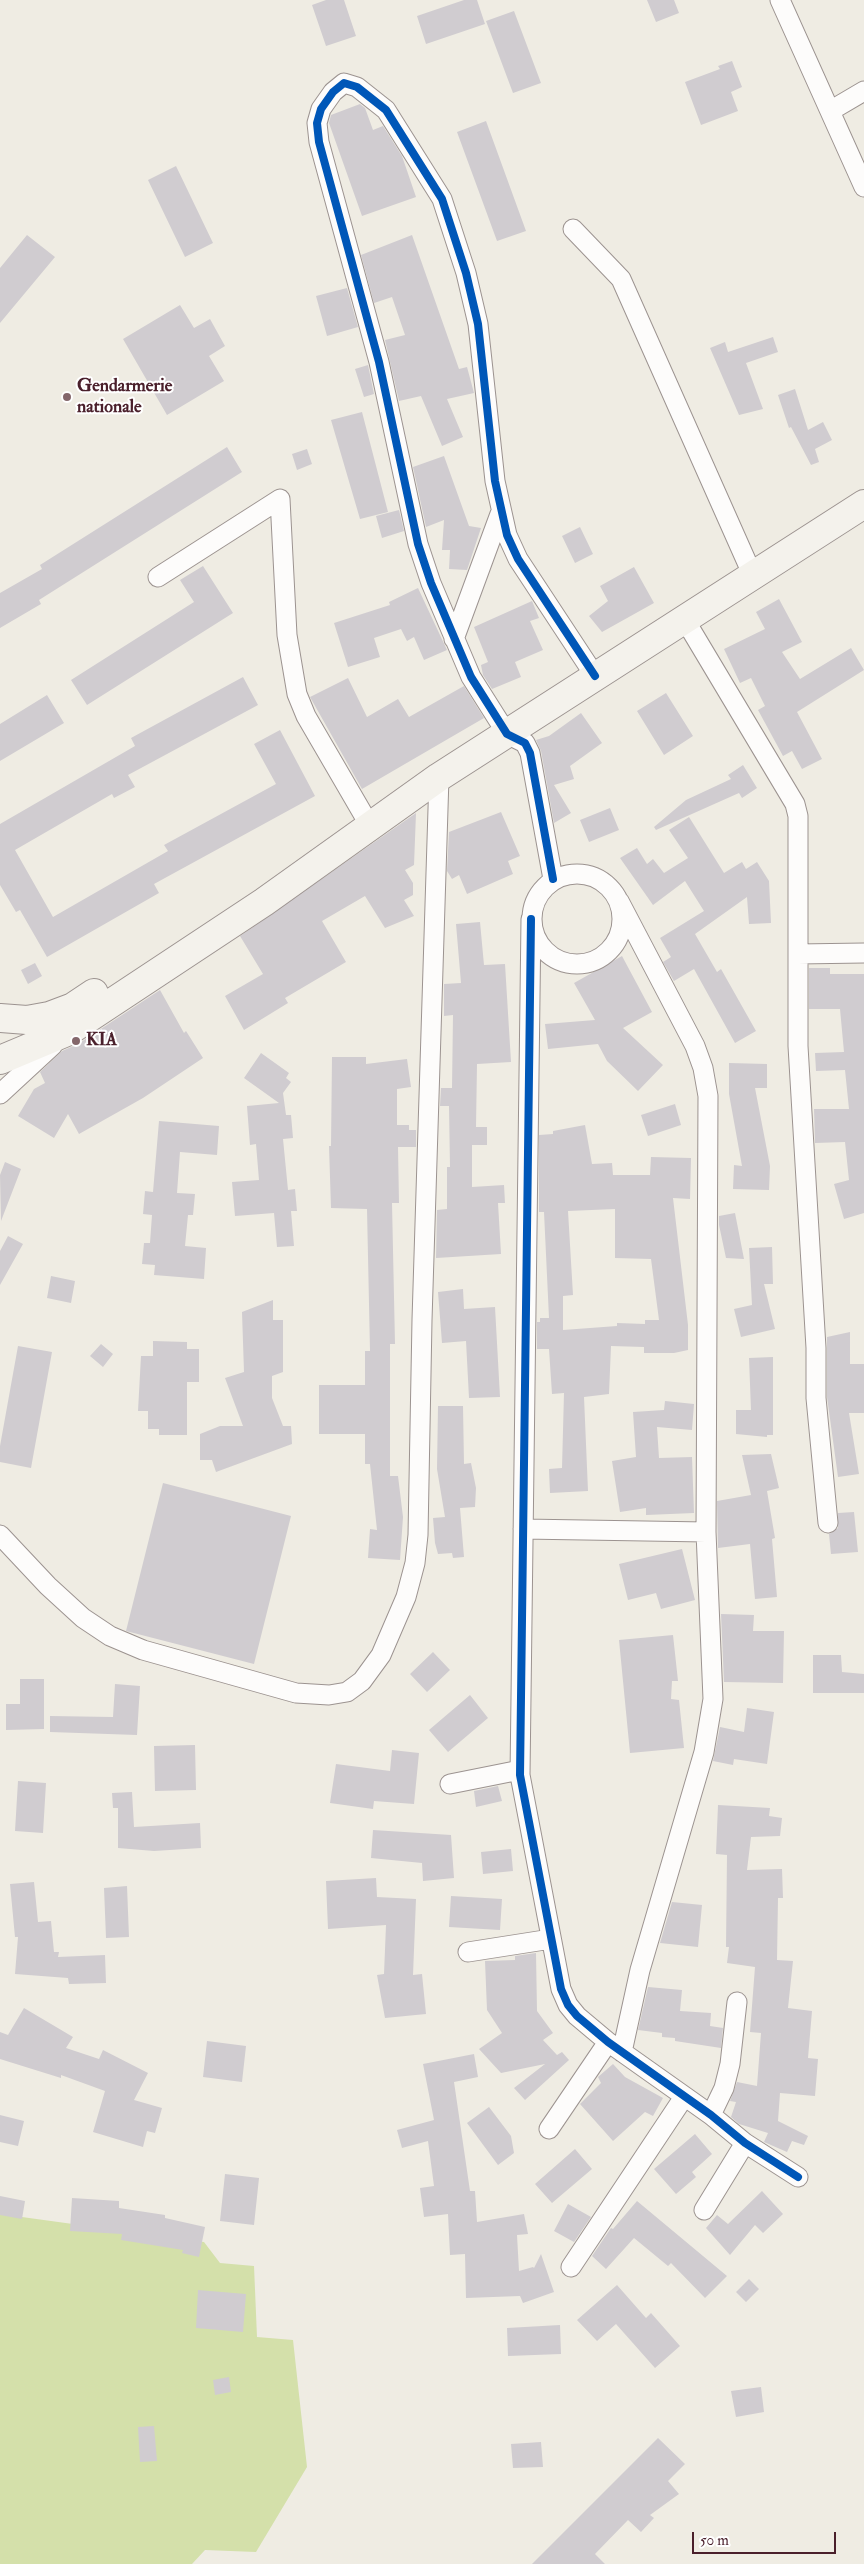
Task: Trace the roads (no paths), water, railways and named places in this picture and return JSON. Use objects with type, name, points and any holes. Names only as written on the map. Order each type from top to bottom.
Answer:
[{"type":"main road","points":[[0,1072],[69,1031],[264,902],[439,777],[862,507]]},
{"type":"main road","points":[[0,1018],[27,1020],[49,1016],[73,1007],[258,886],[363,830]]},
{"type":"main road","points":[[0,1060],[69,1031]]},
{"type":"street","points":[[780,0],[864,187]]},
{"type":"street","points":[[554,879],[530,753],[525,743],[507,734],[479,692],[454,639],[418,544],[379,362],[319,142],[317,123],[320,109],[333,92],[344,83],[356,86],[386,110],[427,172],[442,199],[453,230],[478,324],[494,481],[500,514],[518,559],[595,676]]},
{"type":"street","points":[[830,111],[864,91]]},
{"type":"street","points":[[573,229],[621,279],[754,576]]},
{"type":"street","points":[[158,577],[280,499],[287,635],[297,694],[306,716],[363,830]]},
{"type":"street","points":[[454,639],[500,514]]},
{"type":"street","points":[[686,620],[795,804],[798,816],[798,1046],[816,1348],[816,1398],[828,1523]]},
{"type":"street","points":[[0,1536],[48,1586],[84,1618],[110,1636],[143,1650],[296,1693],[329,1696],[347,1692],[362,1681],[381,1655],[406,1597],[418,1535],[422,1320],[439,777]]},
{"type":"street","points":[[549,2129],[615,2047],[640,1970],[704,1752],[713,1699],[706,1532],[708,1096],[703,1068],[695,1046],[619,902],[610,888],[598,878],[583,874],[568,874],[554,879],[542,890],[534,903],[531,919],[520,1770],[561,1989],[568,2005],[577,2016],[615,2047],[711,2115],[745,2144],[798,2177]]},
{"type":"street","points":[[531,919],[534,934],[542,947],[553,958],[568,964],[584,964],[599,959],[611,949],[619,935],[622,920],[619,902]]},
{"type":"street","points":[[798,954],[864,953]]},
{"type":"street","points":[[0,1094],[26,1068],[69,1031]]},
{"type":"street","points":[[523,1529],[706,1532]]},
{"type":"street","points":[[450,1784],[520,1770]]},
{"type":"street","points":[[468,1952],[551,1939]]},
{"type":"street","points":[[711,2115],[724,2088],[730,2064],[738,2002]]},
{"type":"street","points":[[571,2267],[684,2096]]},
{"type":"street","points":[[704,2210],[745,2144]]},
{"type":"place","name":"Gendarmerie nationale","points":[[67,397]]},
{"type":"place","name":"KIA","points":[[76,1041]]}]
